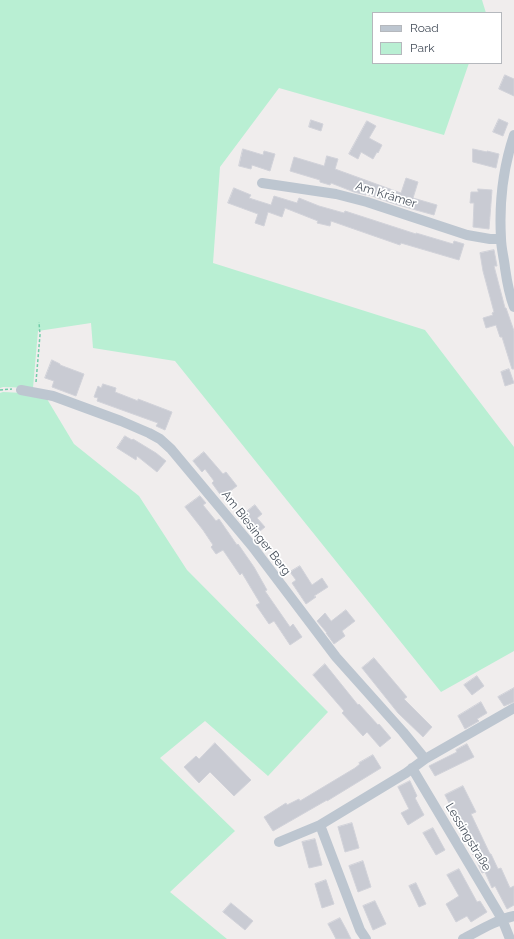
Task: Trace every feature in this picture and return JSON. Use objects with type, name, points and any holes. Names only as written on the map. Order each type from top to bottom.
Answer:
[{"type":"street","points":[[514,135],[510,164],[501,197],[500,220],[501,240],[510,295],[514,307]]},
{"type":"street","name":"Am Krämer","points":[[262,183],[336,194],[367,202],[467,235],[501,240]]},
{"type":"street","name":"Am Biesinger Berg","points":[[21,390],[54,396],[121,421],[160,439],[171,449],[252,546],[336,657],[425,759]]},
{"type":"street","points":[[279,842],[320,825],[406,773],[425,759],[514,708]]},
{"type":"street","name":"Lessingstraße","points":[[412,768],[502,919],[510,939]]},
{"type":"street","points":[[320,825],[360,930],[366,939]]},
{"type":"street","points":[[463,939],[502,919],[514,916]]},
{"type":"path","points":[[35,392],[40,335],[39,322]]},
{"type":"path","points":[[0,390],[21,390]]},
{"type":"green space","points":[[0,0],[482,0],[486,12],[372,12],[372,64],[469,64],[444,135],[279,88],[220,167],[213,263],[425,330],[514,447],[514,651],[441,692],[175,361],[93,348],[91,323],[38,331],[33,388],[0,388]]},
{"type":"green space","points":[[0,393],[44,394],[74,444],[139,496],[187,570],[328,712],[268,776],[205,721],[160,758],[235,831],[170,892],[227,939],[0,939]]},
{"type":"building","points":[[505,75],[514,79],[514,96],[499,89]]},
{"type":"building","points":[[499,119],[508,123],[503,136],[493,132]]},
{"type":"building","points":[[311,120],[323,124],[321,131],[309,127]]},
{"type":"building","points":[[367,121],[376,126],[369,138],[382,145],[373,159],[361,152],[358,159],[349,154]]},
{"type":"building","points":[[243,149],[263,155],[264,151],[275,154],[270,171],[252,165],[251,169],[239,166]]},
{"type":"building","points":[[473,149],[499,154],[496,168],[473,162]]},
{"type":"building","points":[[327,156],[338,159],[335,169],[401,193],[406,178],[418,182],[413,198],[437,205],[434,215],[366,194],[354,192],[331,183],[330,185],[320,182],[320,180],[290,171],[294,157],[324,166]]},
{"type":"building","points":[[234,188],[251,195],[249,198],[271,205],[274,196],[297,203],[299,198],[319,206],[344,213],[345,211],[416,234],[453,244],[454,241],[464,244],[459,260],[401,243],[400,245],[331,221],[330,226],[317,223],[318,221],[285,208],[282,217],[268,212],[264,226],[255,223],[258,214],[228,203]]},
{"type":"building","points":[[478,189],[492,190],[489,229],[473,227],[474,203],[470,203],[471,192],[478,192]]},
{"type":"building","points":[[494,250],[497,266],[494,266],[505,308],[514,331],[514,369],[512,369],[502,337],[500,337],[496,325],[486,328],[483,318],[493,315],[492,313],[494,312],[483,271],[480,253]]},
{"type":"building","points":[[52,360],[60,365],[84,374],[76,396],[52,387],[54,381],[45,378]]},
{"type":"building","points":[[509,369],[514,383],[505,386],[501,372]]},
{"type":"building","points":[[103,384],[116,388],[115,392],[172,412],[165,430],[156,426],[158,423],[97,401],[98,398],[94,397],[98,386],[101,388]]},
{"type":"building","points":[[125,436],[132,440],[133,439],[156,453],[166,461],[157,472],[137,456],[136,460],[117,448]]},
{"type":"building","points":[[204,452],[223,474],[226,472],[237,486],[222,497],[212,483],[214,481],[205,469],[202,472],[193,461]]},
{"type":"building","points":[[200,496],[206,503],[203,505],[216,521],[219,519],[254,567],[267,590],[265,591],[290,627],[293,624],[302,637],[290,645],[274,621],[269,624],[256,605],[260,603],[242,573],[240,575],[223,550],[216,554],[211,547],[213,545],[185,507]]},
{"type":"building","points":[[255,505],[262,514],[257,518],[265,527],[254,536],[240,517]]},
{"type":"building","points":[[300,566],[312,585],[322,578],[328,587],[314,596],[316,597],[306,604],[292,583],[296,580],[290,572]]},
{"type":"building","points":[[346,610],[355,621],[342,631],[345,636],[334,644],[317,621],[325,613],[331,621]]},
{"type":"building","points":[[374,658],[407,697],[404,699],[432,727],[423,737],[398,713],[362,668]]},
{"type":"building","points":[[325,664],[358,705],[359,704],[378,725],[379,724],[391,738],[380,747],[367,732],[363,736],[342,713],[344,711],[313,675]]},
{"type":"building","points":[[477,676],[484,686],[472,695],[464,685]]},
{"type":"building","points":[[514,688],[514,702],[504,706],[498,697]]},
{"type":"building","points":[[481,702],[487,713],[477,719],[479,721],[465,729],[458,716]]},
{"type":"building","points":[[215,743],[251,780],[234,796],[210,772],[199,783],[184,767],[196,756],[199,759]]},
{"type":"building","points":[[467,744],[474,757],[435,776],[429,766],[457,752],[456,750]]},
{"type":"building","points":[[373,755],[381,768],[327,801],[273,831],[264,817],[286,803],[287,805],[299,799],[300,801],[355,768],[360,764],[359,763]]},
{"type":"building","points":[[410,781],[417,796],[415,798],[424,815],[408,825],[401,813],[409,809],[398,787]]},
{"type":"building","points":[[463,786],[476,812],[471,814],[490,854],[498,869],[501,868],[510,888],[514,886],[514,905],[507,909],[495,886],[492,888],[485,872],[482,873],[445,795]]},
{"type":"building","points":[[352,823],[359,848],[345,852],[338,827]]},
{"type":"building","points":[[433,828],[445,850],[436,855],[423,833]]},
{"type":"building","points":[[315,839],[322,865],[309,868],[302,842]]},
{"type":"building","points":[[363,861],[371,887],[358,892],[349,866]]},
{"type":"building","points":[[459,869],[477,902],[480,901],[487,912],[471,922],[467,916],[456,922],[446,904],[459,896],[447,875]]},
{"type":"building","points":[[326,880],[334,904],[322,908],[315,884]]},
{"type":"building","points":[[416,883],[426,904],[419,907],[409,886]]},
{"type":"building","points":[[375,901],[386,924],[373,930],[363,906]]},
{"type":"building","points":[[231,903],[253,921],[245,930],[223,912]]},
{"type":"building","points":[[340,918],[351,939],[336,939],[328,924]]}]
